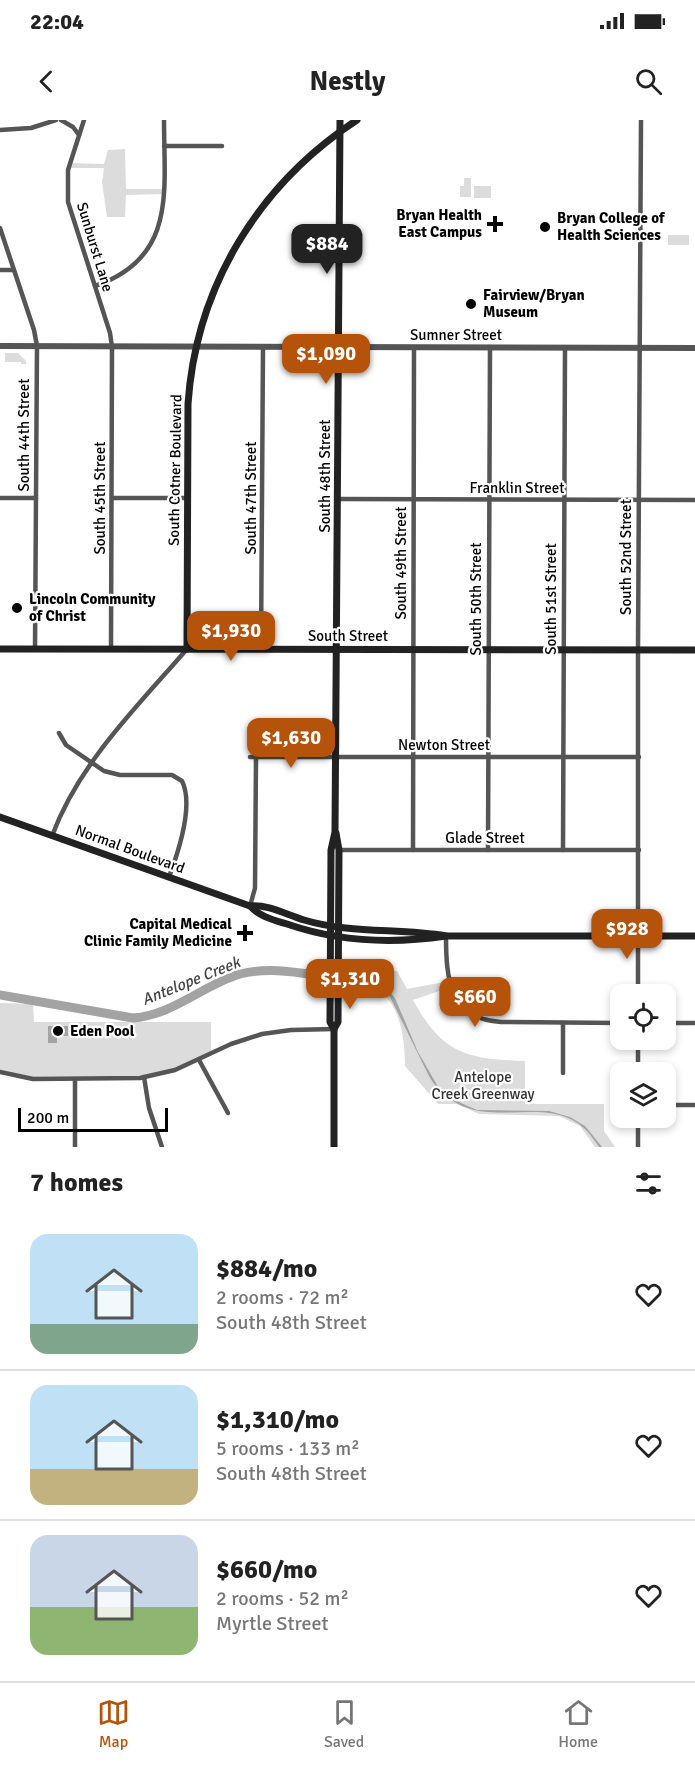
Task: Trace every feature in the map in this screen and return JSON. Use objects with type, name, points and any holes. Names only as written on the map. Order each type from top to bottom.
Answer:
[{"type":"main road","name":"South 48th Street","points":[[334,1147],[334,1029],[338,1022],[335,850],[340,120]]},
{"type":"main road","name":"South Cotner Boulevard","points":[[187,649],[188,404],[196,346],[203,319],[219,278],[252,219],[294,170],[340,131],[357,120]]},
{"type":"main road","name":"South Street","points":[[0,649],[695,650]]},
{"type":"main road","name":"Normal Boulevard","points":[[0,817],[250,906],[264,906],[302,920],[366,931],[419,932],[446,936]]},
{"type":"main road","name":"Normal Boulevard","points":[[250,906],[271,919],[335,937],[385,941],[446,936],[695,936]]},
{"type":"street","points":[[0,130],[31,128],[56,120]]},
{"type":"street","points":[[61,120],[73,127],[79,135]]},
{"type":"street","name":"Sunburst Lane","points":[[84,120],[70,159],[67,191],[70,213],[95,286],[112,347]]},
{"type":"street","points":[[95,286],[127,271],[141,259],[152,242],[163,207],[164,120]]},
{"type":"street","name":"South 52nd Street","points":[[638,984],[641,120]]},
{"type":"street","points":[[164,146],[222,146]]},
{"type":"street","name":"South 44th Street","points":[[0,228],[37,346],[36,649]]},
{"type":"street","points":[[0,270],[14,270]]},
{"type":"street","name":"Sumner Street","points":[[0,346],[695,348]]},
{"type":"street","name":"South 45th Street","points":[[111,649],[112,347]]},
{"type":"street","name":"South 47th Street","points":[[261,649],[263,347]]},
{"type":"street","name":"South 49th Street","points":[[413,850],[414,347]]},
{"type":"street","name":"South 50th Street","points":[[488,850],[489,347]]},
{"type":"street","name":"South 51st Street","points":[[564,850],[565,347]]},
{"type":"street","points":[[0,498],[36,498]]},
{"type":"street","points":[[112,498],[187,498]]},
{"type":"street","name":"Franklin Street","points":[[338,499],[695,500]]},
{"type":"street","points":[[52,836],[69,798],[91,763],[187,649]]},
{"type":"street","points":[[59,733],[65,745],[112,774],[169,775],[182,781],[185,789],[184,828],[169,877]]},
{"type":"street","name":"Newton Street","points":[[250,906],[255,888],[253,757],[639,757]]},
{"type":"street","name":"Glade Street","points":[[335,850],[639,850]]},
{"type":"street","points":[[446,936],[449,981],[454,994],[469,1012],[494,1022],[610,1023]]},
{"type":"street","points":[[563,1023],[563,1073]]},
{"type":"street","points":[[676,1023],[695,1023]]},
{"type":"street","points":[[0,1072],[33,1079],[144,1077],[175,1070],[231,1044],[262,1034],[291,1030],[334,1029]]},
{"type":"street","points":[[199,1060],[228,1113]]},
{"type":"street","points":[[144,1077],[149,1108],[162,1147]]},
{"type":"street","points":[[75,1080],[75,1147]]},
{"type":"street","points":[[676,1105],[695,1105]]},
{"type":"street","points":[[638,1128],[638,1147]]},
{"type":"green space","points":[[125,149],[126,189],[164,189],[164,194],[126,195],[125,217],[107,217],[102,182],[104,168],[68,168],[69,163],[104,164],[108,150]]},
{"type":"green space","points":[[464,178],[471,178],[471,197],[460,197],[460,186],[464,186]]},
{"type":"green space","points":[[474,186],[491,186],[491,198],[474,198]]},
{"type":"green space","points":[[668,235],[689,235],[689,245],[668,245]]},
{"type":"green space","points":[[5,353],[18,353],[26,364],[5,362]]},
{"type":"green space","name":"Antelope Creek Greenway","points":[[339,969],[397,971],[407,989],[449,981],[451,987],[413,1000],[424,1018],[446,1043],[472,1055],[525,1061],[525,1104],[604,1104],[604,1131],[615,1147],[595,1147],[580,1126],[559,1116],[479,1114],[457,1104],[438,1104],[405,1066],[400,1023],[391,1003],[372,987],[339,984]]},
{"type":"green space","points":[[0,1003],[33,1004],[34,1022],[211,1022],[211,1053],[188,1065],[140,1078],[33,1079],[0,1072]]},
{"type":"shaded area","points":[[346,975],[373,982],[395,998],[418,1052],[437,1085],[446,1094],[476,1110],[467,1108],[447,1097],[430,1078],[388,993],[366,981],[346,980]]},
{"type":"shaded area","name":"Eden Pool","points":[[48,1026],[68,1026],[68,1036],[57,1036],[57,1043],[48,1043]]},
{"type":"shaded area","points":[[478,1110],[549,1111],[570,1117],[585,1126],[602,1147],[599,1147],[585,1129],[568,1118],[548,1113]]},
{"type":"waterway","name":"Antelope Creek","points":[[0,995],[133,1018],[148,1016],[175,1006],[213,985],[240,974],[271,971],[323,976]]},
{"type":"place","name":"Bryan Health East Campus","points":[[495,224]]},
{"type":"place","name":"Bryan College of Health Sciences","points":[[545,227]]},
{"type":"place","name":"Fairview/Bryan Museum","points":[[471,304]]},
{"type":"place","name":"Lincoln Community of Christ","points":[[17,608]]},
{"type":"place","name":"Capital Medical Clinic Family Medicine","points":[[245,933]]},
{"type":"place","name":"Eden Pool","points":[[58,1031]]}]
